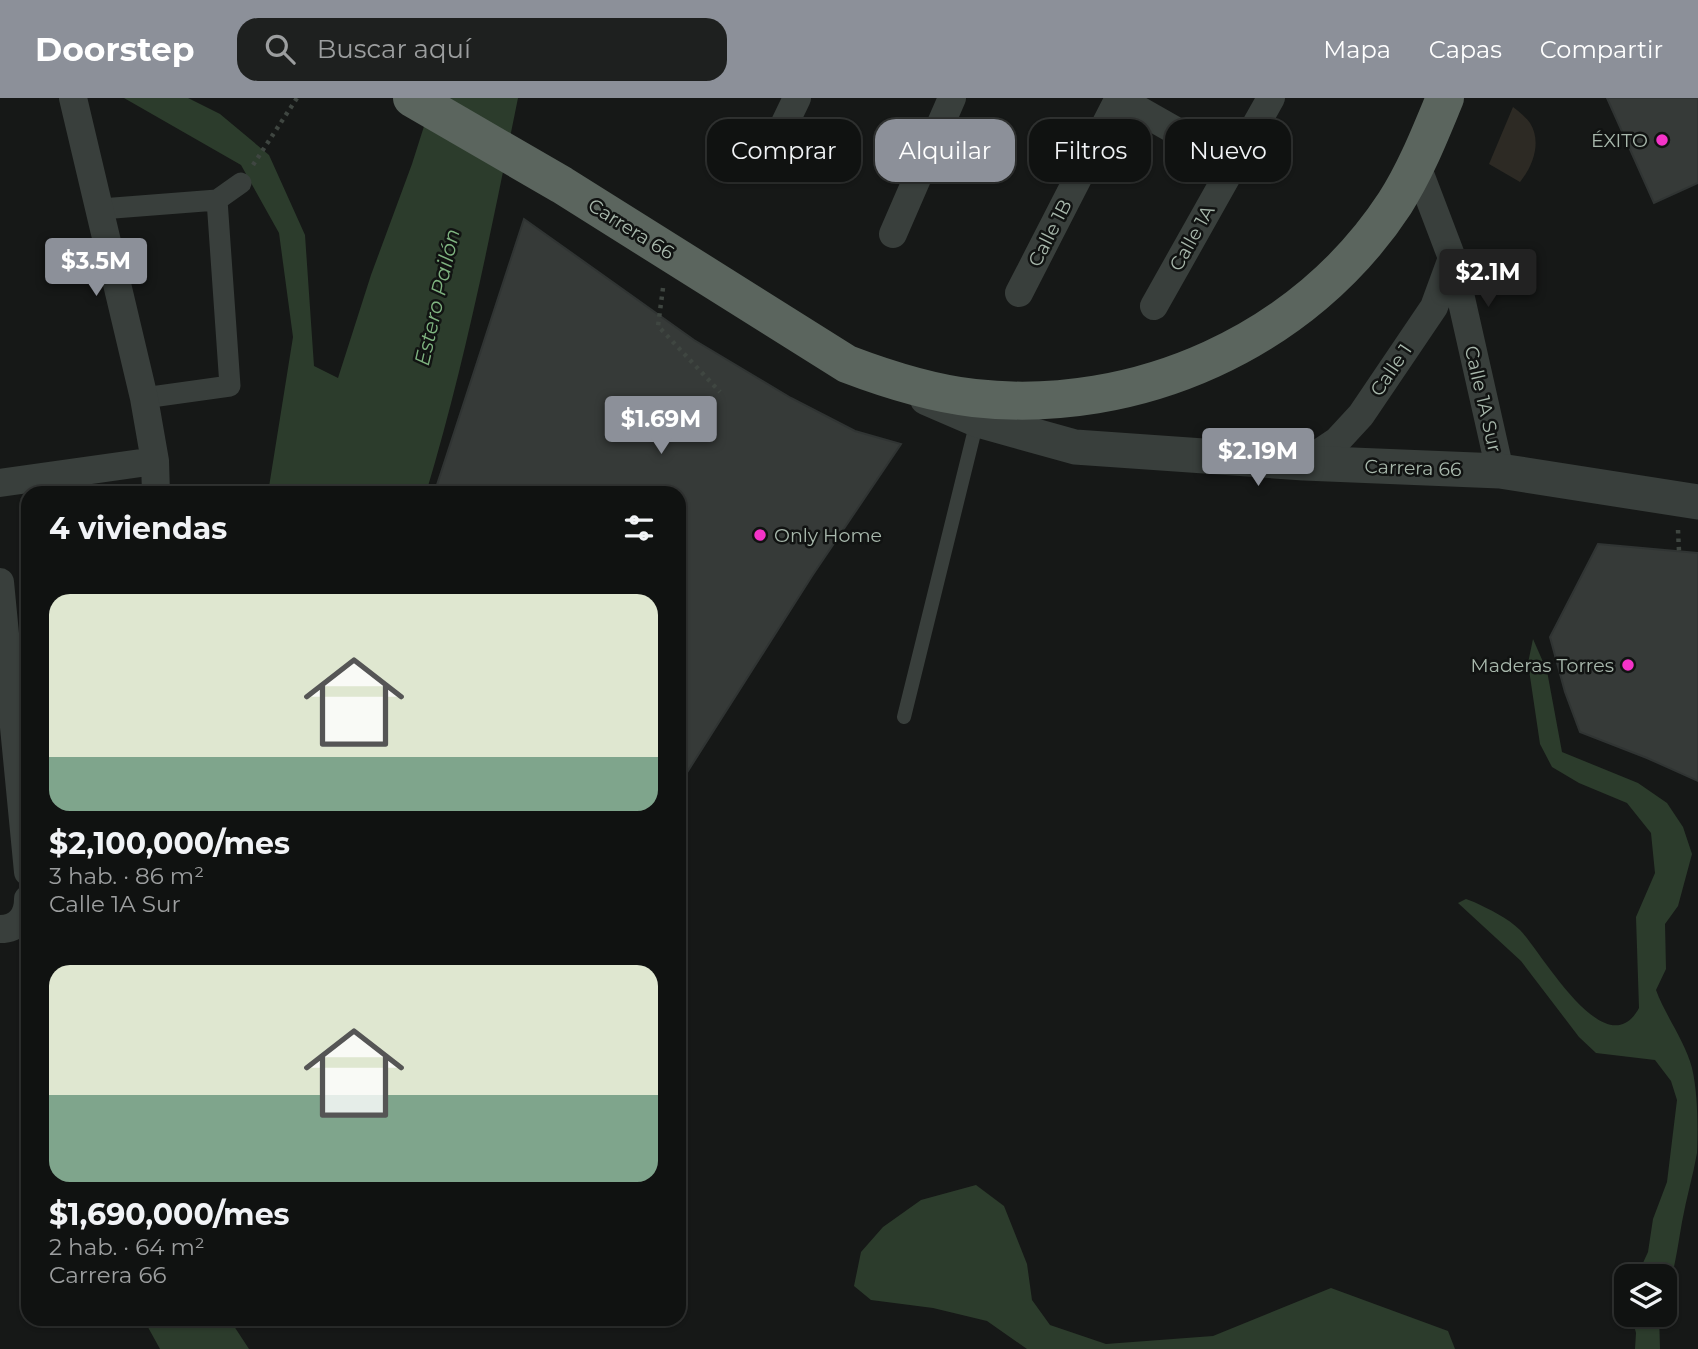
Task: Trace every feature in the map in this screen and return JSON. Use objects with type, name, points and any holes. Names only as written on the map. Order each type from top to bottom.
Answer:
[{"type":"highway","points":[[1417,166],[1445,98]]},
{"type":"highway","name":"Carrera 66","points":[[413,99],[562,186],[847,364],[889,380],[974,398],[1019,401],[1106,394],[1160,380],[1231,350],[1269,328],[1305,302],[1338,272],[1368,240],[1417,166]]},
{"type":"street","points":[[74,98],[144,398],[155,461],[156,486]]},
{"type":"street","points":[[787,119],[797,98]]},
{"type":"street","points":[[893,234],[952,98]]},
{"type":"street","points":[[1118,98],[1165,125]]},
{"type":"street","name":"Calle 1B","points":[[1019,293],[1118,98]]},
{"type":"street","name":"Calle 1A","points":[[1259,119],[1271,98]]},
{"type":"street","name":"Calle 1A Sur","points":[[1417,166],[1452,258],[1500,471]]},
{"type":"street","name":"Calle 1A","points":[[1154,306],[1224,182]]},
{"type":"street","points":[[101,209],[218,200],[241,183]]},
{"type":"street","points":[[144,398],[230,386],[218,200]]},
{"type":"street","name":"Calle 1","points":[[1304,463],[1337,441],[1361,415],[1434,307],[1452,258]]},
{"type":"street","name":"Carrera 66","points":[[847,364],[978,420],[1075,447],[1304,463],[1500,471],[1698,502]]},
{"type":"street","points":[[0,483],[155,461]]},
{"type":"street","points":[[0,582],[21,800]]},
{"type":"street","points":[[0,929],[11,929],[21,919]]},
{"type":"lane","points":[[904,717],[978,420]]},
{"type":"path","points":[[241,183],[297,98]]},
{"type":"path","points":[[667,251],[658,326],[720,392]]},
{"type":"shaded area","points":[[1513,107],[1530,123],[1534,130],[1536,146],[1529,169],[1520,182],[1489,164]]},
{"type":"water","name":"Estero Pailón","points":[[124,98],[188,98],[220,114],[269,155],[305,235],[314,366],[338,378],[433,98],[518,98],[465,346],[428,486],[269,486],[293,337],[279,233],[241,165]]},
{"type":"water","points":[[1533,639],[1547,671],[1562,752],[1638,783],[1667,803],[1683,827],[1692,854],[1678,906],[1665,924],[1666,969],[1656,990],[1689,1058],[1695,1089],[1697,1153],[1674,1264],[1642,1264],[1648,1252],[1653,1219],[1667,1182],[1677,1100],[1671,1081],[1655,1060],[1596,1053],[1579,1037],[1521,961],[1458,903],[1466,899],[1474,902],[1498,914],[1520,930],[1558,980],[1592,1016],[1609,1024],[1625,1023],[1639,1008],[1636,917],[1655,873],[1651,833],[1627,803],[1579,783],[1552,767],[1540,744],[1528,663]]},
{"type":"water","points":[[976,1185],[1004,1206],[1027,1264],[1032,1300],[1050,1325],[1106,1344],[1213,1336],[1331,1288],[1448,1331],[1455,1349],[1027,1349],[987,1321],[933,1308],[871,1300],[854,1286],[861,1252],[883,1227],[921,1200]]},
{"type":"water","points":[[147,1326],[234,1326],[249,1349],[160,1349]]},
{"type":"water","points":[[1634,1327],[1659,1327],[1660,1349],[1635,1349]]},
{"type":"building","name":"ÉXITO","points":[[1607,98],[1698,98],[1698,183],[1654,203]]},
{"type":"building","name":"Only Home","points":[[524,219],[694,340],[791,398],[855,431],[901,444],[812,576],[686,774],[686,486],[437,486]]},
{"type":"building","name":"Maderas Torres","points":[[1598,544],[1698,553],[1698,781],[1580,732],[1565,692],[1550,637]]},
{"type":"place","name":"ÉXITO","points":[[1662,140]]},
{"type":"place","name":"Only Home","points":[[760,535]]},
{"type":"place","name":"Maderas Torres","points":[[1628,665]]}]
